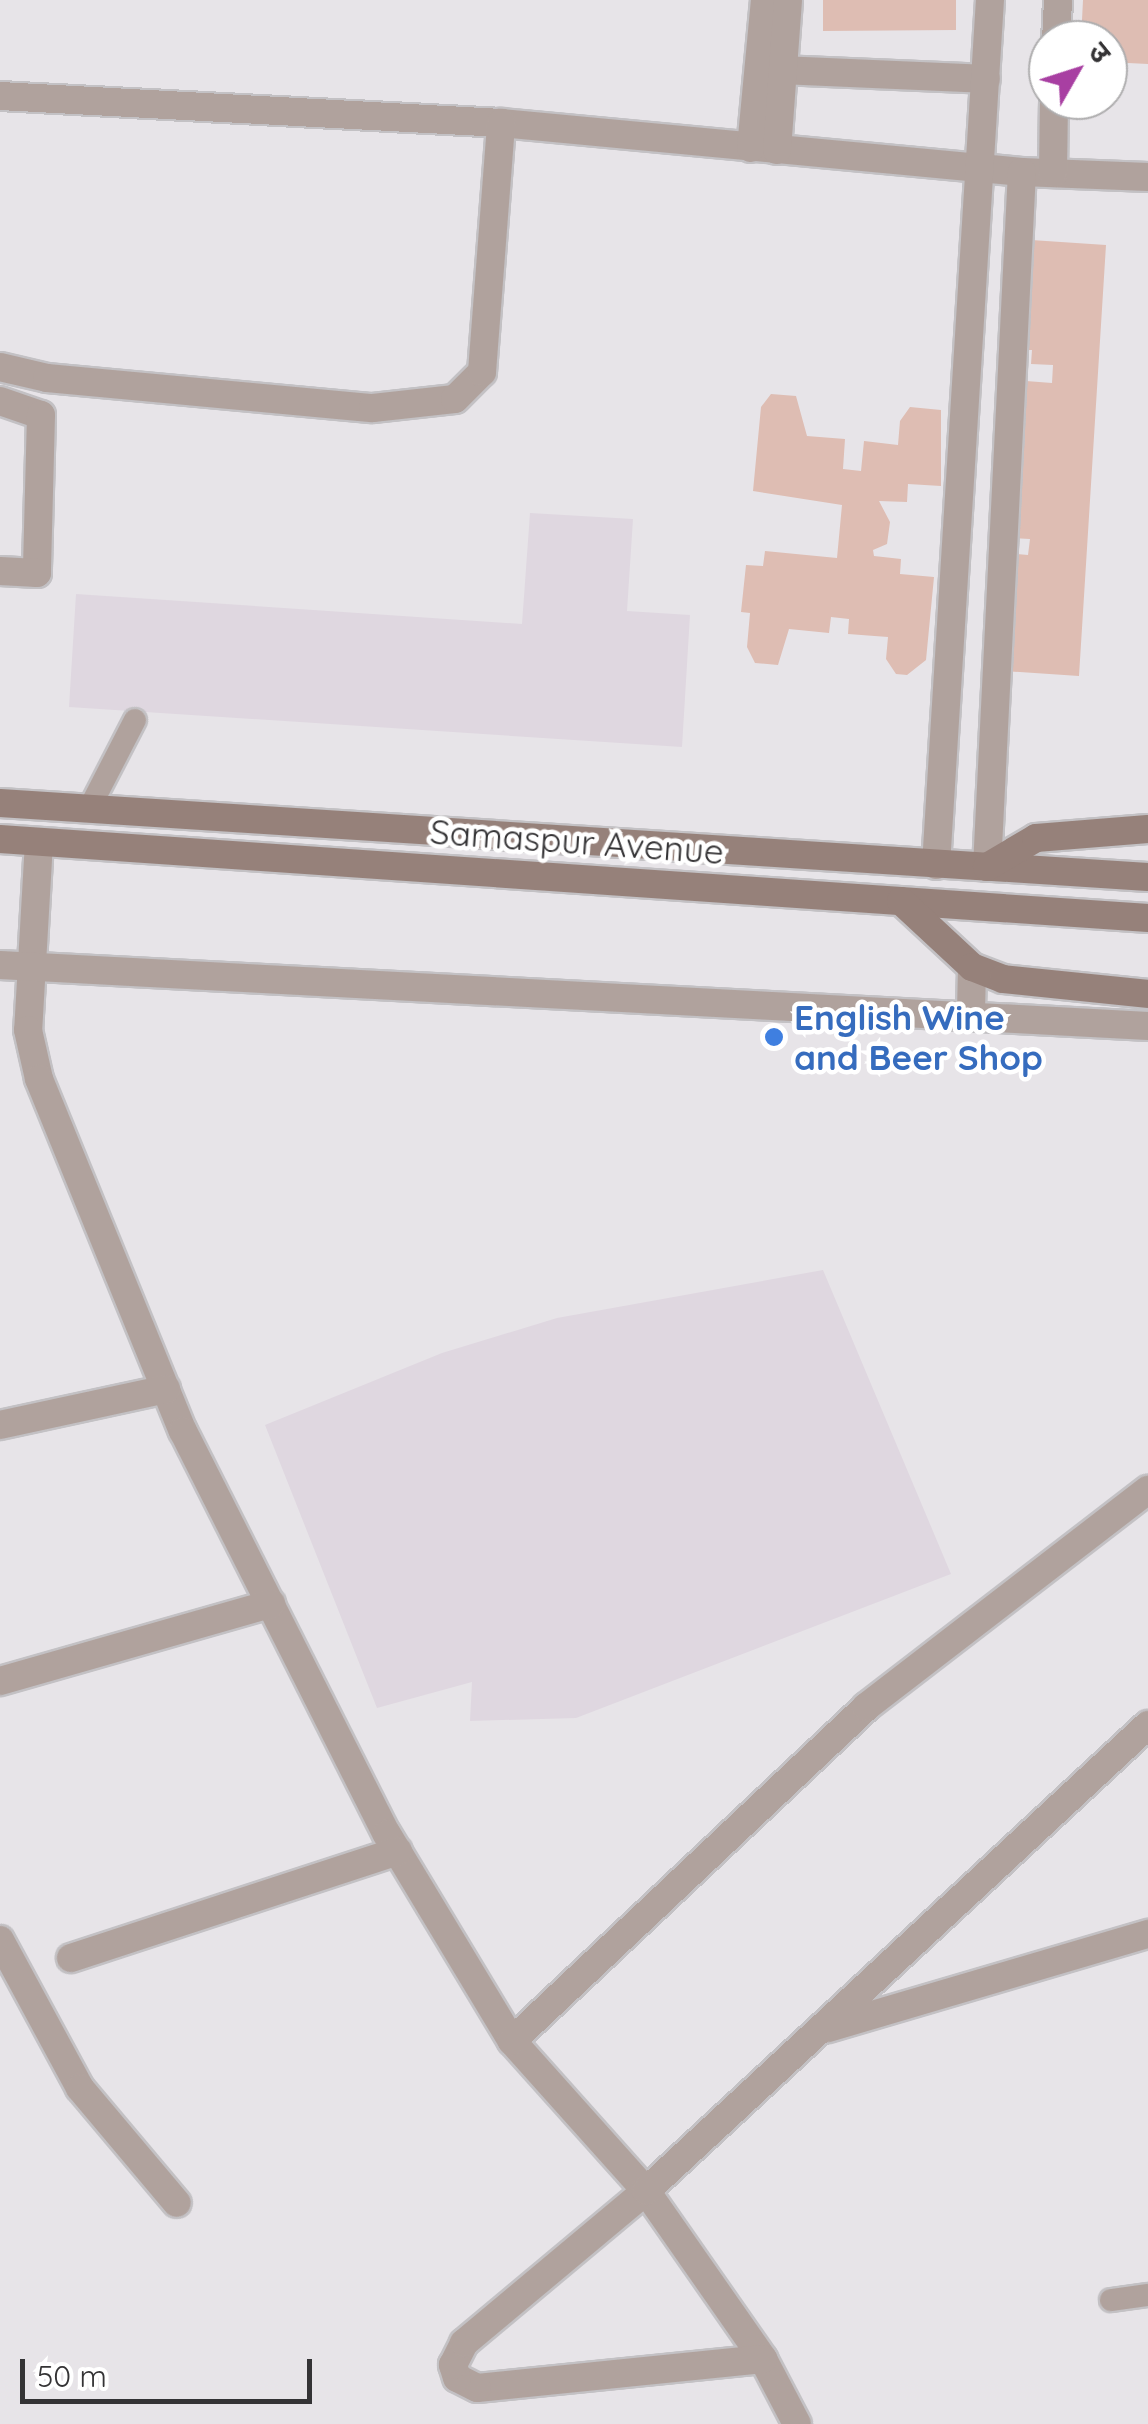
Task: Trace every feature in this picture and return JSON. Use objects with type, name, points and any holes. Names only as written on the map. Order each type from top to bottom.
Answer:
[{"type":"main road","name":"Samaspur Avenue","points":[[0,803],[1148,877]]},
{"type":"main road","points":[[217,854],[220,817]]},
{"type":"main road","points":[[987,867],[1036,838],[1148,829]]},
{"type":"main road","name":"Samaspur Avenue","points":[[0,839],[1148,918]]},
{"type":"main road","points":[[901,901],[972,967],[1003,979],[1148,994]]},
{"type":"street","points":[[764,149],[766,0]]},
{"type":"street","points":[[764,149],[783,70],[788,0]]},
{"type":"street","points":[[936,864],[976,167],[990,0]]},
{"type":"street","points":[[783,70],[986,79]]},
{"type":"street","points":[[0,96],[502,123],[1022,172],[1148,177]]},
{"type":"street","points":[[1053,173],[1054,120]]},
{"type":"street","points":[[0,367],[47,378],[373,408],[456,399],[482,372],[502,123]]},
{"type":"street","points":[[987,867],[1022,172]]},
{"type":"street","points":[[0,401],[41,416],[37,573],[0,571]]},
{"type":"street","points":[[39,842],[28,1030],[38,1079],[166,1389],[398,1851],[512,2041],[646,2191],[764,2360],[797,2424]]},
{"type":"street","points":[[0,964],[971,1012],[1148,1026]]},
{"type":"street","points":[[971,1012],[972,967]]},
{"type":"street","points":[[0,1425],[166,1389]]},
{"type":"street","points":[[512,2041],[866,1706],[1148,1490]]},
{"type":"street","points":[[0,1681],[271,1604]]},
{"type":"street","points":[[764,2360],[477,2388],[456,2378],[453,2366],[464,2343],[646,2191],[824,2030],[1148,1725]]},
{"type":"street","points":[[71,1958],[398,1851]]},
{"type":"street","points":[[824,2030],[1148,1934]]},
{"type":"street","points":[[0,1940],[80,2088],[177,2203]]},
{"type":"lane","points":[[89,809],[135,720]]},
{"type":"lane","points":[[1111,2300],[1148,2295]]},
{"type":"shaded area","points":[[530,513],[633,519],[627,611],[690,615],[682,747],[69,707],[76,594],[522,624]]},
{"type":"shaded area","points":[[823,1270],[951,1574],[576,1718],[470,1721],[472,1682],[377,1708],[265,1425],[442,1353],[557,1318]]},
{"type":"building","points":[[823,0],[956,0],[956,30],[823,31]]},
{"type":"building","points":[[1083,0],[1148,0],[1148,64],[1128,63],[1128,20],[1082,20]]},
{"type":"building","points":[[1031,240],[1106,245],[1079,676],[1004,671],[1011,567],[1017,554],[1028,555],[1030,539],[1011,538],[1021,472],[1013,472],[1015,446],[1024,447],[1026,381],[1052,383],[1053,365],[1031,364],[1032,350],[1022,350]]},
{"type":"building","points":[[771,394],[796,396],[807,436],[845,439],[843,469],[861,471],[864,441],[898,445],[900,421],[910,407],[941,410],[941,486],[908,484],[907,502],[879,501],[890,522],[887,544],[873,550],[874,556],[901,559],[900,574],[934,577],[926,660],[907,675],[896,674],[886,659],[888,637],[848,634],[849,619],[831,617],[829,633],[789,629],[778,665],[755,663],[747,647],[750,613],[741,612],[746,565],[763,566],[765,551],[837,558],[842,505],[753,491],[761,407]]},
{"type":"place","name":"English Wine and Beer Shop","points":[[774,1037]]}]
